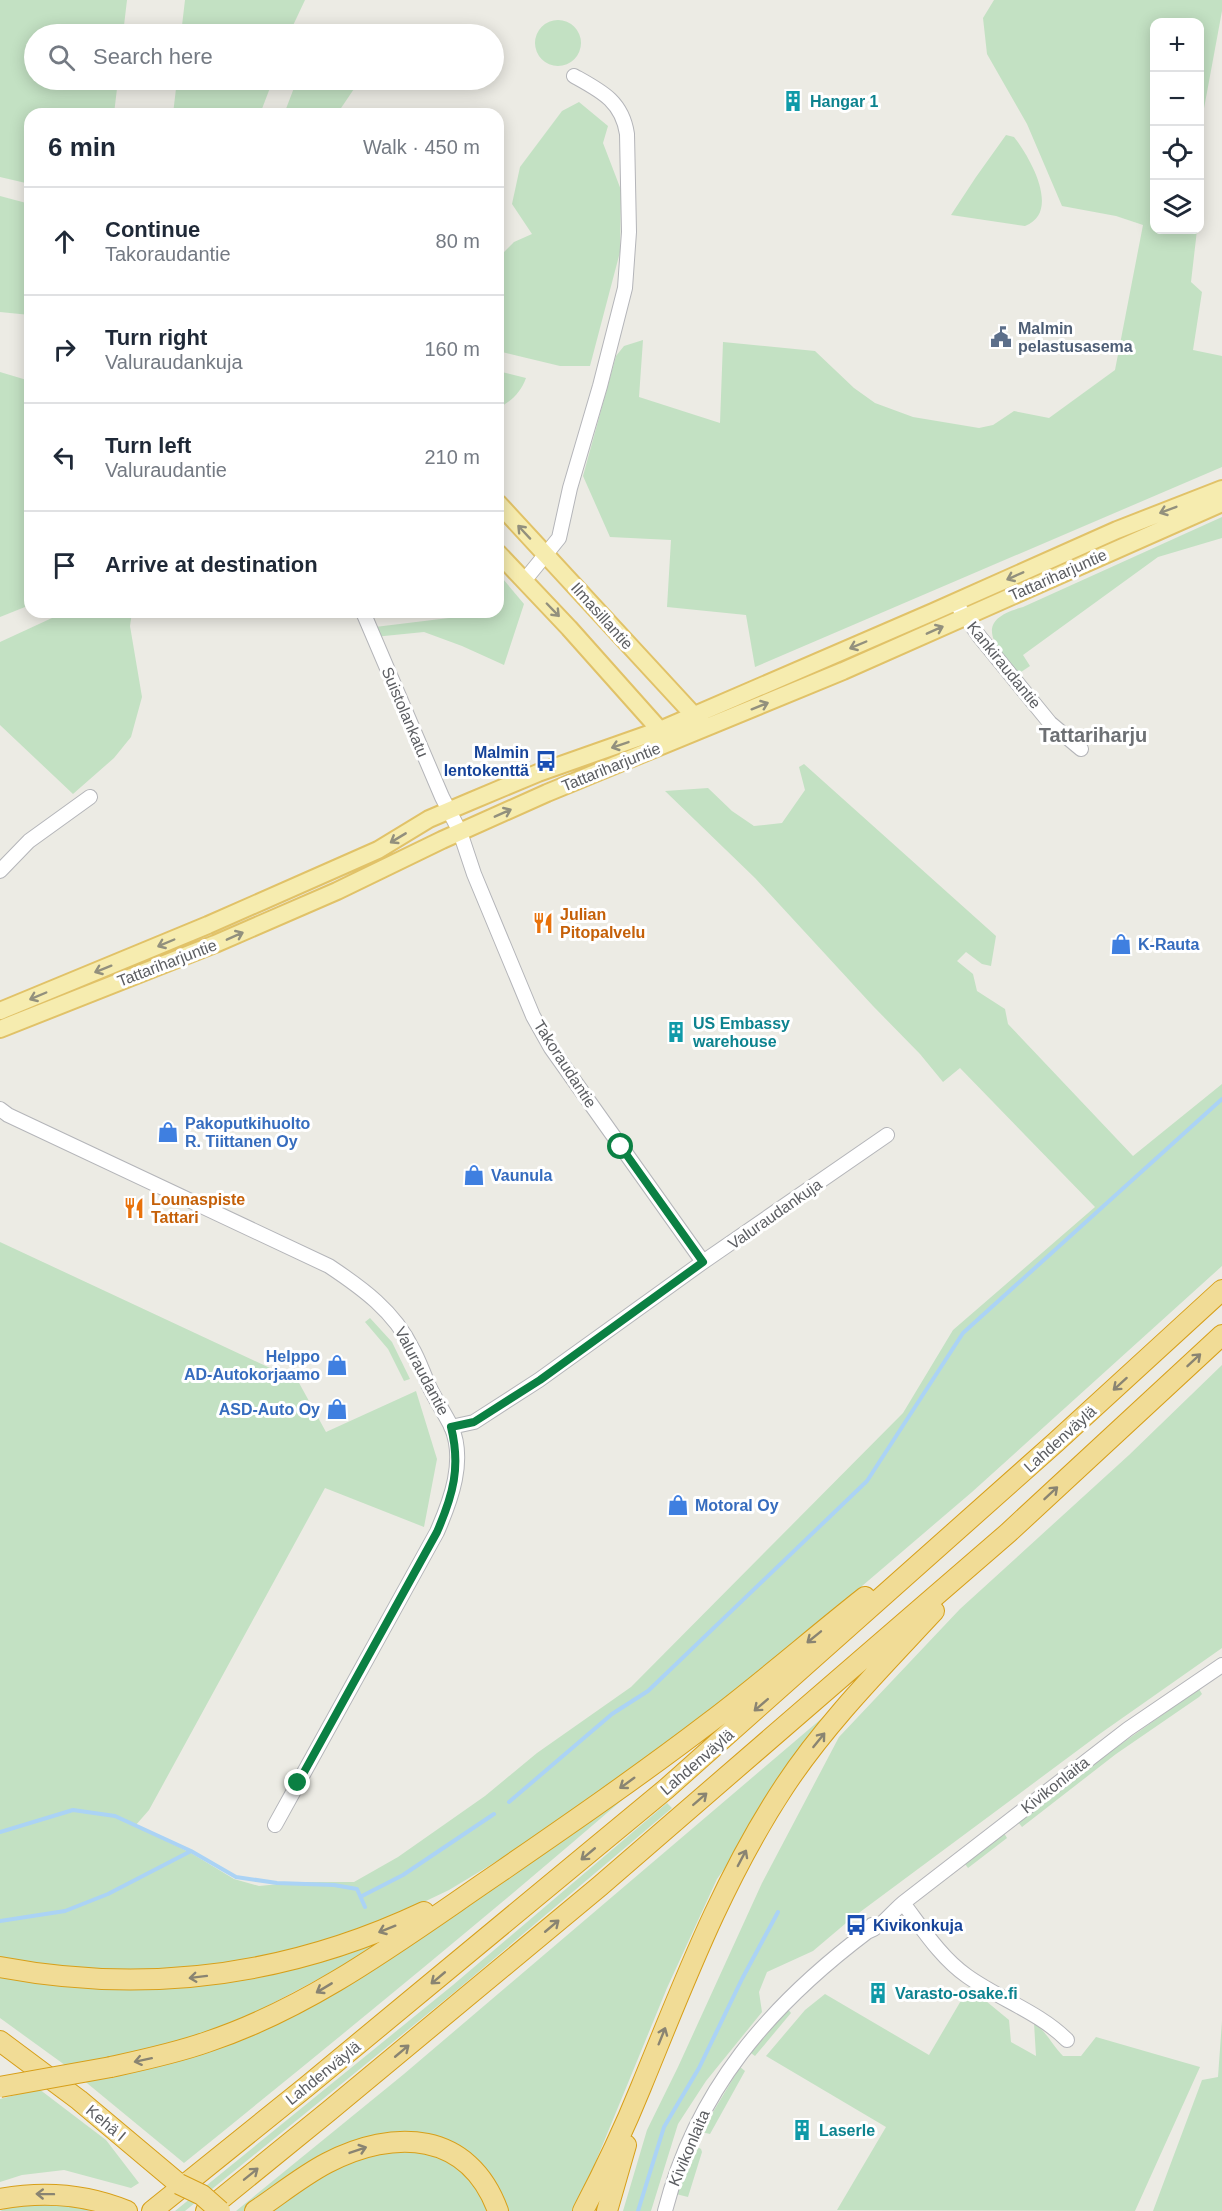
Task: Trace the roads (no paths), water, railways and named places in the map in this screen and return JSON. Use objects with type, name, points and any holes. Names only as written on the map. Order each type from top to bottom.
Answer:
[{"type":"highway","name":"Lahdenväylä","points":[[152,2211],[666,1789],[1056,1442],[1222,1290]]},
{"type":"highway","name":"Lahdenväylä","points":[[206,2211],[600,1886],[1008,1533],[1222,1335]]},
{"type":"highway","points":[[0,2087],[166,2055],[257,2023],[296,2004],[436,1917],[587,1812],[710,1722],[1056,1442]]},
{"type":"highway","points":[[583,2211],[640,2090],[688,1971],[722,1895],[784,1787],[845,1708],[1008,1533]]},
{"type":"highway","points":[[0,1967],[61,1977],[125,1981],[189,1978],[249,1970],[340,1947],[421,1914],[495,1875]]},
{"type":"highway","name":"Kehä I","points":[[0,2041],[80,2100],[148,2157],[206,2211]]},
{"type":"highway","points":[[607,2211],[640,2090]]},
{"type":"highway","points":[[255,2211],[327,2163],[363,2148],[385,2142],[400,2141],[432,2144],[460,2157],[489,2190],[498,2211]]},
{"type":"highway","points":[[178,2184],[202,2195],[220,2211]]},
{"type":"highway","points":[[0,2199],[42,2193],[89,2198],[127,2211]]},
{"type":"main road","name":"Tattariharjuntie","points":[[0,1011],[197,930],[378,850],[429,819],[538,773],[666,736],[706,728],[843,671],[1117,530],[1222,489]]},
{"type":"main road","name":"Tattariharjuntie","points":[[0,1029],[225,940],[338,891],[666,736],[694,715],[1222,503]]},
{"type":"main road","name":"Ilmasillantie","points":[[504,510],[706,728]]},
{"type":"main road","name":"Ilmasillantie","points":[[504,559],[666,736]]},
{"type":"street","points":[[524,580],[559,538],[570,488],[617,318],[628,262],[630,232],[625,120],[617,105],[574,76]]},
{"type":"street","name":"Kankiraudantie","points":[[960,609],[1050,723],[1081,749]]},
{"type":"street","name":"Suistolankatu","points":[[366,618],[449,811]]},
{"type":"street","points":[[0,871],[29,841],[90,797]]},
{"type":"street","name":"Takoraudantie","points":[[449,811],[460,832],[485,900],[533,1016],[546,1040],[703,1262]]},
{"type":"street","name":"Valuraudantie","points":[[0,1109],[329,1266],[358,1286],[391,1314],[402,1330],[451,1427],[455,1443],[456,1471],[451,1499],[437,1532],[275,1825]]},
{"type":"street","name":"Valuraudankuja","points":[[451,1427],[474,1422],[540,1380],[703,1262],[887,1135]]},
{"type":"street","name":"Kivikonlaita","points":[[665,2211],[675,2173],[698,2120],[742,2049],[773,2014],[806,1982],[867,1932],[878,1920],[898,1908],[1128,1729],[1222,1665]]},
{"type":"street","points":[[898,1908],[964,1975],[1054,2027],[1068,2040]]},
{"type":"waterway","points":[[509,1802],[612,1714],[648,1691],[867,1481],[963,1333],[1222,1099]]},
{"type":"waterway","points":[[0,1832],[73,1810],[115,1816],[191,1851],[236,1877],[277,1883],[334,1885],[357,1889],[365,1907]]},
{"type":"waterway","points":[[362,1896],[403,1875],[494,1814]]},
{"type":"waterway","points":[[0,1921],[65,1911],[108,1894],[191,1851]]},
{"type":"waterway","points":[[638,2211],[664,2127],[699,2068],[742,1979],[778,1912]]},
{"type":"place","name":"Hangar 1","points":[[793,101]]},
{"type":"place","name":"Malmin pelastusasema","points":[[1001,337]]},
{"type":"place","name":"Malmin lentokenttä","points":[[546,761]]},
{"type":"place","name":"Julian Pitopalvelu","points":[[543,923]]},
{"type":"place","name":"K-Rauta","points":[[1121,944]]},
{"type":"place","name":"US Embassy warehouse","points":[[676,1032]]},
{"type":"place","name":"Pakoputkihuolto R. Tiittanen Oy","points":[[168,1132]]},
{"type":"place","name":"Vaunula","points":[[474,1175]]},
{"type":"place","name":"Lounaspiste Tattari","points":[[134,1208]]},
{"type":"place","name":"Helppo AD-Autokorjaamo","points":[[337,1365]]},
{"type":"place","name":"ASD-Auto Oy","points":[[337,1409]]},
{"type":"place","name":"Motoral Oy","points":[[678,1505]]},
{"type":"place","name":"Kivikonkuja","points":[[856,1925]]},
{"type":"place","name":"Varasto-osake.fi","points":[[878,1993]]},
{"type":"place","name":"Laserle","points":[[802,2130]]},
{"type":"district","name":"Tattariharju","points":[[1093,735]]}]
